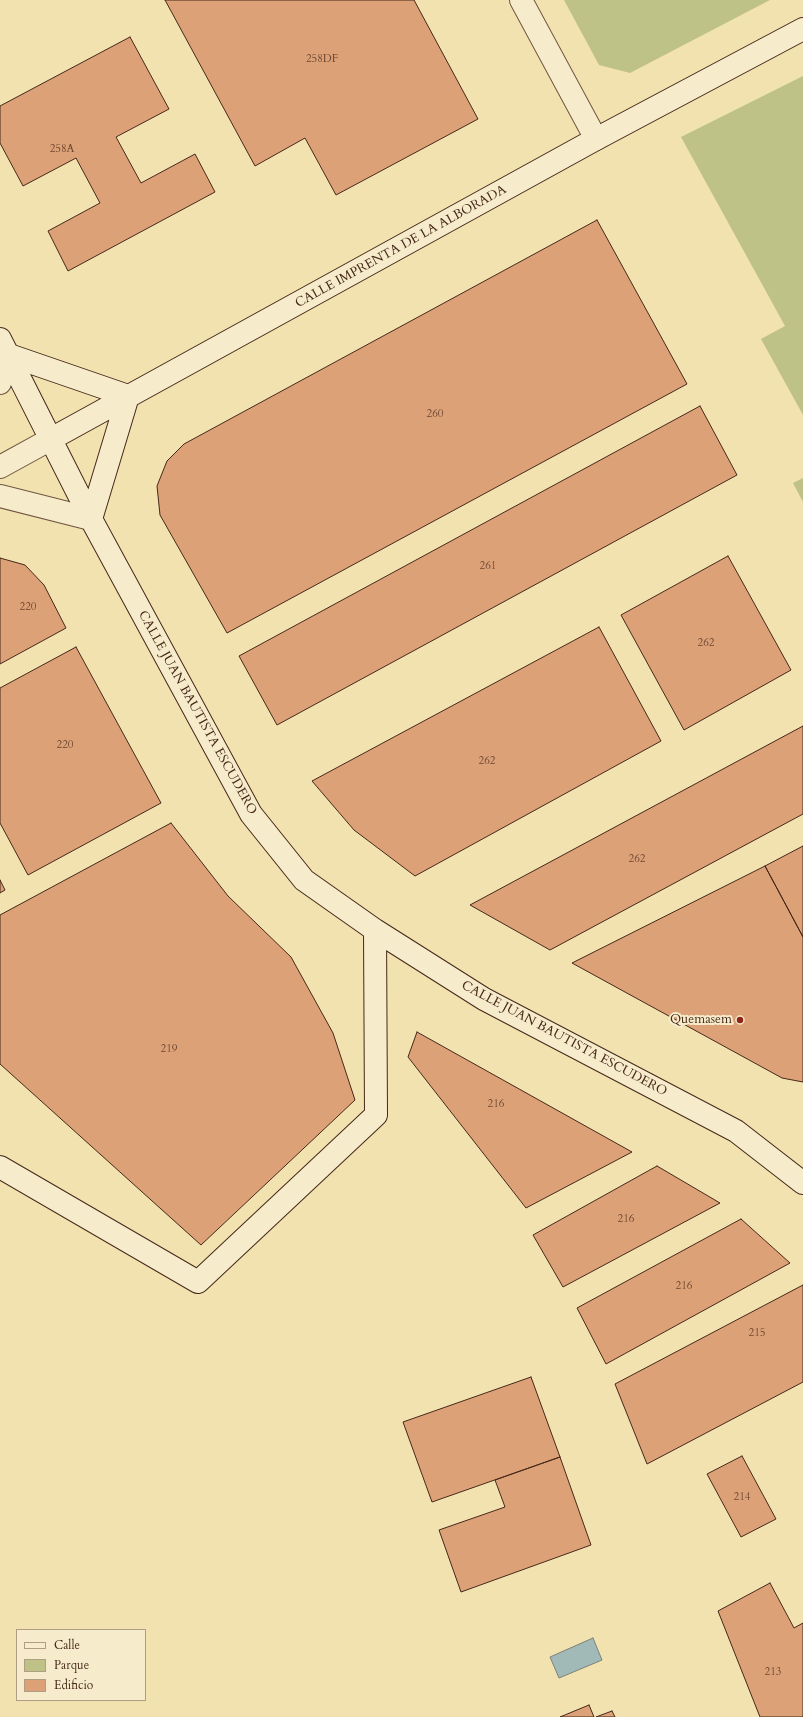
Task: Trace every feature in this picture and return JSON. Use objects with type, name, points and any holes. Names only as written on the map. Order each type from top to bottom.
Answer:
[{"type":"street","points":[[521,0],[596,139]]},
{"type":"street","name":"CALLE IMPRENTA DE LA ALBORADA","points":[[0,467],[596,139],[803,29]]},
{"type":"street","points":[[0,382],[5,347],[128,396],[91,519],[0,496]]},
{"type":"street","name":"CALLE JUAN BAUTISTA ESCUDERO","points":[[5,347],[91,519],[251,814],[304,880],[375,930],[484,999],[736,1131],[803,1182]]},
{"type":"street","points":[[0,1166],[198,1282],[376,1115],[375,930]]},
{"type":"green space","points":[[564,0],[770,0],[630,73],[599,65]]},
{"type":"green space","points":[[803,76],[803,415],[761,339],[785,326],[681,137]]},
{"type":"green space","points":[[803,478],[803,502],[793,483]]},
{"type":"water","points":[[593,1638],[602,1660],[559,1678],[550,1657]]},
{"type":"building","points":[[165,0],[414,0],[478,119],[336,195],[305,138],[255,166]]},
{"type":"building","points":[[130,37],[169,109],[116,137],[141,183],[195,154],[215,192],[68,271],[48,231],[100,203],[76,158],[23,186],[0,143],[0,106]]},
{"type":"building","points":[[597,220],[687,384],[227,633],[160,515],[157,486],[167,461],[184,444]]},
{"type":"building","points":[[700,406],[737,475],[277,725],[239,656]]},
{"type":"building","points":[[728,556],[791,670],[684,730],[621,615]]},
{"type":"building","points":[[0,558],[25,565],[44,585],[66,628],[0,664]]},
{"type":"building","points":[[599,627],[661,741],[415,876],[354,830],[312,781]]},
{"type":"building","points":[[76,647],[161,803],[28,875],[0,823],[0,688]]},
{"type":"building","points":[[803,726],[803,814],[550,950],[470,905]]},
{"type":"building","points":[[171,823],[228,896],[291,957],[333,1033],[355,1100],[201,1245],[0,1064],[0,915]]},
{"type":"building","points":[[803,846],[803,937],[765,866]]},
{"type":"building","name":"Quemasem","points":[[765,866],[803,937],[803,1082],[782,1078],[572,963]]},
{"type":"building","points":[[0,880],[5,890],[0,893]]},
{"type":"building","points":[[417,1032],[632,1152],[526,1208],[408,1057]]},
{"type":"building","points":[[657,1166],[720,1203],[563,1287],[533,1235]]},
{"type":"building","points":[[741,1219],[790,1263],[606,1364],[577,1308]]},
{"type":"building","points":[[803,1285],[803,1382],[647,1464],[615,1384]]},
{"type":"building","points":[[531,1377],[560,1457],[432,1502],[403,1422]]},
{"type":"building","points":[[742,1456],[776,1519],[741,1537],[707,1474]]},
{"type":"building","points":[[560,1457],[591,1545],[461,1592],[439,1530],[505,1507],[495,1480]]},
{"type":"building","points":[[770,1583],[794,1628],[803,1623],[803,1717],[760,1717],[718,1611]]},
{"type":"building","points":[[589,1705],[594,1717],[560,1717]]},
{"type":"building","points":[[612,1711],[615,1717],[596,1717]]},
{"type":"place","name":"Quemasem","points":[[740,1020]]}]
